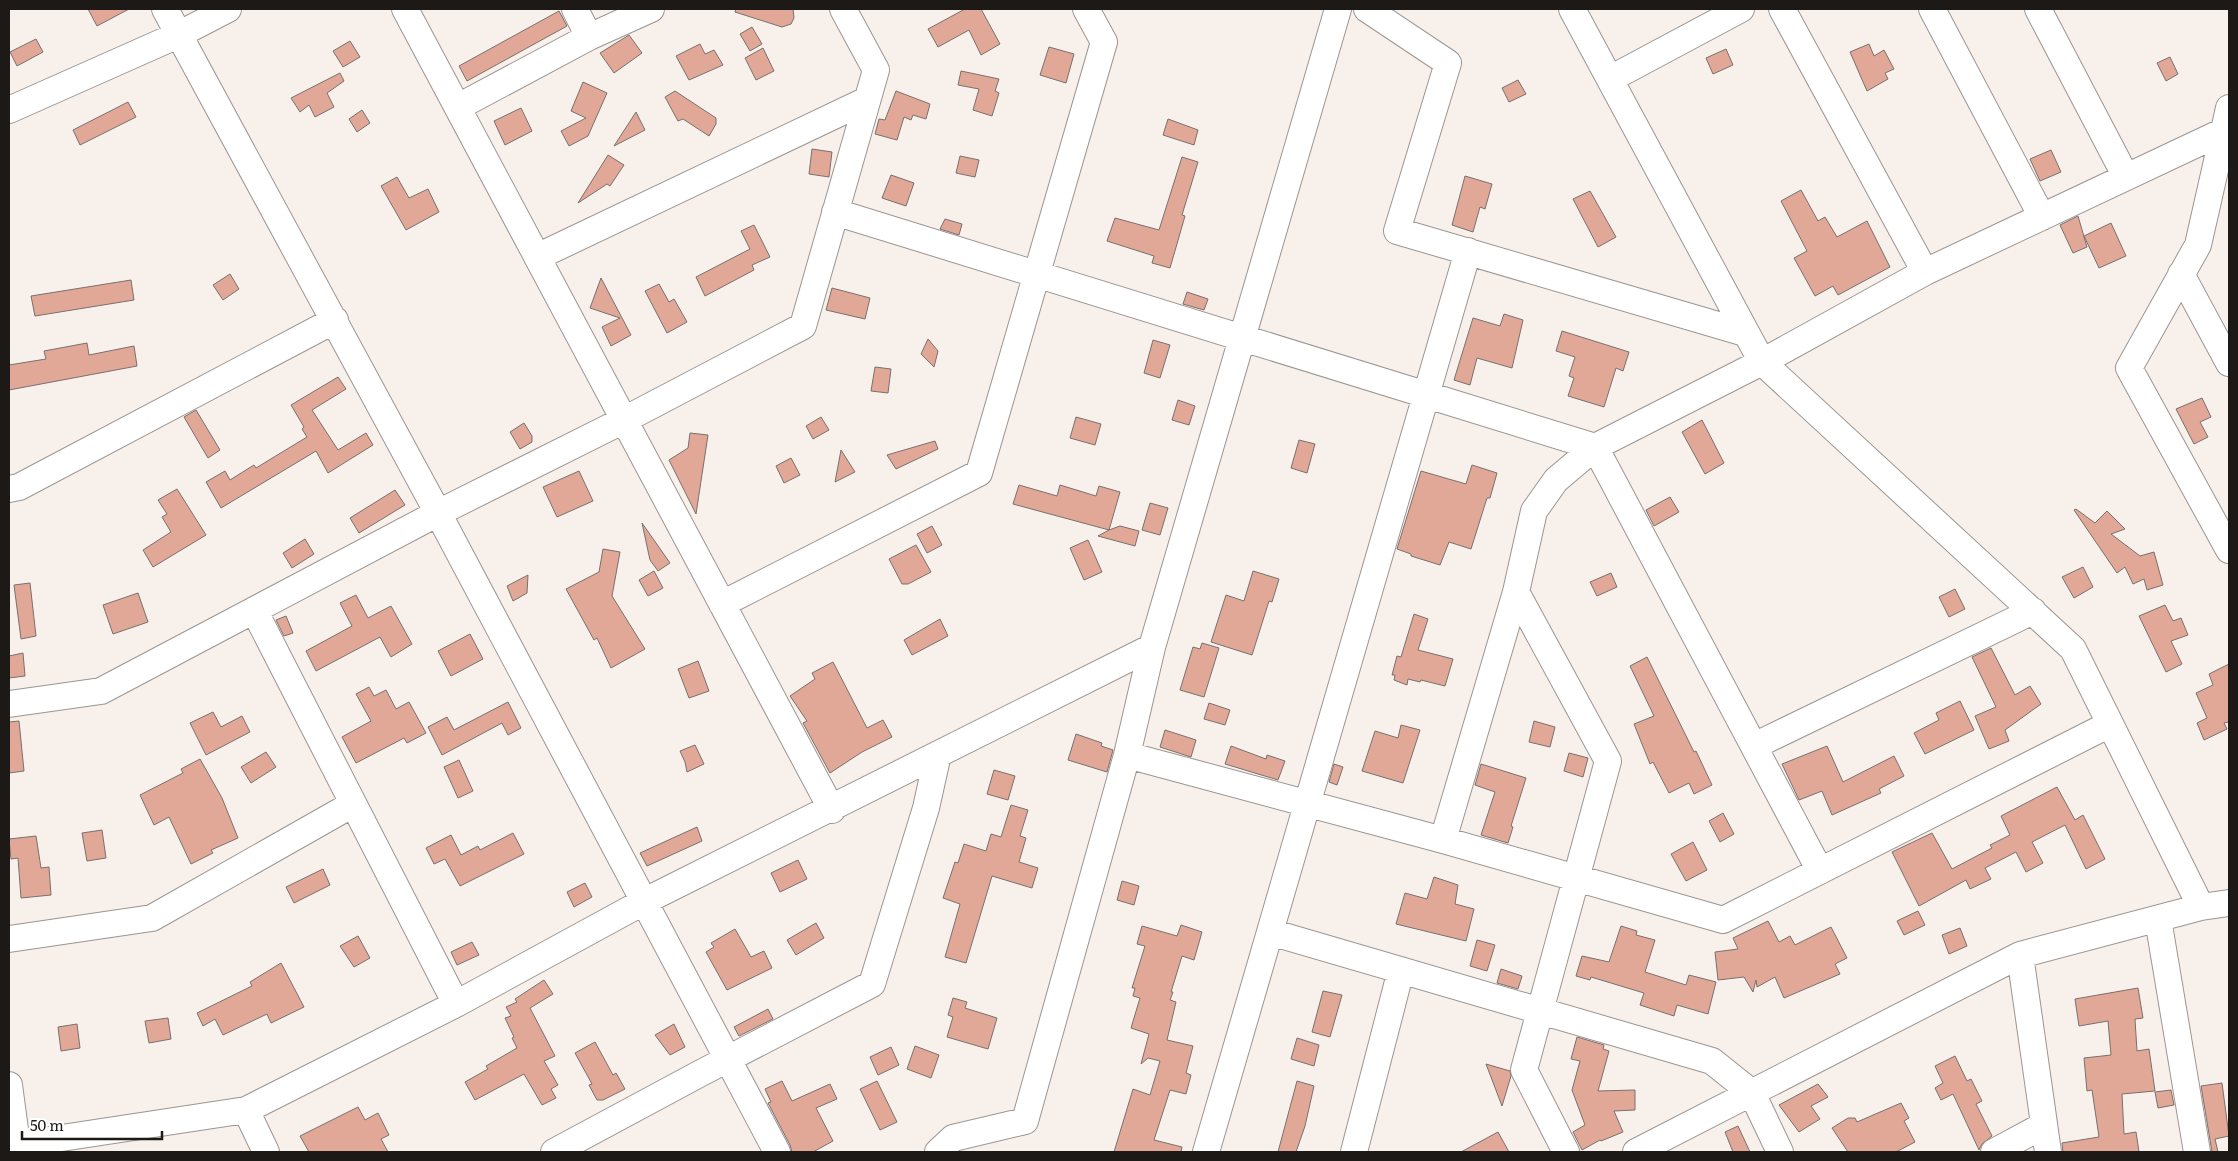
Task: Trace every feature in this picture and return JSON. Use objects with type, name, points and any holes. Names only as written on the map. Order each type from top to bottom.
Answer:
[{"type":"street","points":[[165,9],[335,320],[777,1152]]},
{"type":"street","points":[[9,110],[178,35],[228,9]]},
{"type":"street","points":[[405,9],[832,810]]},
{"type":"street","points":[[575,9],[589,37]]},
{"type":"street","points":[[458,107],[589,37],[651,9]]},
{"type":"street","points":[[9,704],[100,691],[438,513],[624,420],[803,326],[876,70],[843,9]]},
{"type":"street","points":[[722,604],[979,473],[1104,42],[1086,9]]},
{"type":"street","points":[[938,1152],[953,1138],[1025,1121],[1127,755],[1152,648],[1338,9]]},
{"type":"street","points":[[1367,9],[1448,63],[1397,231],[1745,333]]},
{"type":"street","points":[[1572,9],[1762,362],[2073,649],[2201,907]]},
{"type":"street","points":[[1610,79],[1741,9]]},
{"type":"street","points":[[1782,9],[1925,272]]},
{"type":"street","points":[[1932,9],[2042,217]]},
{"type":"street","points":[[2038,9],[2126,177]]},
{"type":"street","points":[[537,257],[867,100]]},
{"type":"street","points":[[1442,840],[1516,592],[1534,511],[1556,480],[1595,447],[1762,362],[1925,272],[2126,177],[2227,119]]},
{"type":"street","points":[[2227,119],[2198,245],[2129,368],[2219,512],[2229,550]]},
{"type":"street","points":[[835,212],[1595,447],[1820,871]]},
{"type":"street","points":[[1206,1152],[1306,802],[1468,251]]},
{"type":"street","points":[[2182,274],[2229,363]]},
{"type":"street","points":[[9,489],[19,486],[335,320]]},
{"type":"street","points":[[1516,592],[1608,761],[1524,1070],[1566,1152]]},
{"type":"street","points":[[254,610],[456,1004]]},
{"type":"street","points":[[1754,746],[2033,612]]},
{"type":"street","points":[[9,1085],[15,1148],[246,1110],[456,1004],[645,901],[832,810],[938,754],[1152,648]]},
{"type":"street","points":[[1127,755],[1306,802],[1723,920],[2110,724]]},
{"type":"street","points":[[554,1152],[872,984],[926,808],[938,754]]},
{"type":"street","points":[[9,939],[152,918],[353,804]]},
{"type":"street","points":[[1636,1152],[2020,955],[2201,907],[2229,903]]},
{"type":"street","points":[[2158,919],[2197,1152]]},
{"type":"street","points":[[1270,932],[1712,1061],[1752,1093],[1780,1152]]},
{"type":"street","points":[[2020,955],[2048,1152]]},
{"type":"street","points":[[1354,1152],[1401,970]]},
{"type":"street","points":[[246,1110],[266,1152]]},
{"type":"street","points":[[1994,1152],[2044,1125]]},
{"type":"building","points":[[88,9],[129,9],[97,26]]},
{"type":"building","points":[[736,9],[793,9],[794,18],[791,24],[782,27],[735,12]]},
{"type":"building","points":[[965,9],[981,9],[1000,44],[981,55],[969,30],[938,47],[928,29]]},
{"type":"building","points":[[559,11],[567,26],[467,81],[459,66]]},
{"type":"building","points":[[752,27],[762,44],[750,51],[740,34]]},
{"type":"building","points":[[629,35],[642,53],[614,73],[600,53]]},
{"type":"building","points":[[36,39],[43,52],[17,66],[10,52]]},
{"type":"building","points":[[350,41],[360,57],[343,67],[333,51]]},
{"type":"building","points":[[700,44],[705,54],[714,50],[723,65],[689,80],[676,56]]},
{"type":"building","points":[[1869,44],[1874,56],[1884,50],[1894,69],[1885,73],[1888,79],[1867,91],[1850,52]]},
{"type":"building","points":[[1049,47],[1074,54],[1066,83],[1040,75]]},
{"type":"building","points":[[763,48],[774,71],[756,80],[745,58]]},
{"type":"building","points":[[1726,49],[1733,65],[1713,74],[1706,58]]},
{"type":"building","points":[[2170,57],[2178,74],[2166,81],[2157,63]]},
{"type":"building","points":[[961,71],[999,79],[995,91],[999,93],[992,116],[973,110],[979,89],[958,85]]},
{"type":"building","points":[[340,73],[344,81],[327,93],[334,107],[315,117],[309,105],[300,112],[291,98]]},
{"type":"building","points":[[1518,80],[1526,94],[1509,102],[1502,88]]},
{"type":"building","points":[[583,82],[607,93],[588,136],[569,146],[561,131],[586,118],[571,111]]},
{"type":"building","points":[[675,91],[716,118],[716,124],[709,136],[683,119],[678,121],[665,97]]},
{"type":"building","points":[[896,91],[930,104],[926,119],[913,115],[911,120],[904,117],[897,140],[875,134],[879,119],[885,120]]},
{"type":"building","points":[[128,102],[136,117],[80,145],[73,130]]},
{"type":"building","points":[[521,108],[532,131],[505,145],[494,121]]},
{"type":"building","points":[[362,110],[370,123],[357,132],[349,119]]},
{"type":"building","points":[[636,112],[645,130],[614,146]]},
{"type":"building","points":[[1168,119],[1198,130],[1194,145],[1163,135]]},
{"type":"building","points":[[812,149],[832,152],[829,177],[809,174]]},
{"type":"building","points":[[2051,150],[2061,172],[2040,181],[2030,159]]},
{"type":"building","points":[[608,155],[624,165],[610,186],[607,184],[578,203]]},
{"type":"building","points":[[960,156],[979,160],[975,177],[956,173]]},
{"type":"building","points":[[1182,157],[1198,162],[1182,215],[1185,216],[1170,268],[1152,263],[1154,256],[1107,241],[1115,218],[1159,230]]},
{"type":"building","points":[[891,175],[914,183],[906,206],[882,198]]},
{"type":"building","points":[[1465,176],[1492,184],[1485,209],[1480,207],[1473,232],[1452,225]]},
{"type":"building","points":[[397,177],[409,198],[428,189],[439,212],[406,230],[381,186]]},
{"type":"building","points":[[1801,190],[1818,221],[1825,217],[1837,237],[1867,221],[1890,267],[1838,295],[1833,286],[1815,296],[1794,258],[1807,251],[1781,201]]},
{"type":"building","points":[[1590,191],[1616,237],[1598,247],[1573,199]]},
{"type":"building","points":[[2078,216],[2087,247],[2073,253],[2060,225]]},
{"type":"building","points":[[945,219],[962,224],[959,235],[940,229]]},
{"type":"building","points":[[2111,223],[2126,256],[2099,268],[2084,236]]},
{"type":"building","points":[[754,225],[770,257],[752,265],[754,270],[705,296],[696,277],[750,249],[741,231]]},
{"type":"building","points":[[230,274],[239,289],[223,300],[213,285]]},
{"type":"building","points":[[601,278],[631,335],[611,346],[602,327],[620,318],[590,308]]},
{"type":"building","points":[[131,280],[134,300],[35,316],[31,296]]},
{"type":"building","points":[[659,284],[669,302],[674,299],[687,322],[667,333],[645,291]]},
{"type":"building","points":[[832,288],[870,298],[865,319],[826,310]]},
{"type":"building","points":[[1187,292],[1208,299],[1204,310],[1183,304]]},
{"type":"building","points":[[1504,314],[1523,320],[1512,368],[1477,358],[1470,385],[1454,380],[1473,318],[1500,326]]},
{"type":"building","points":[[1562,331],[1629,352],[1623,371],[1616,368],[1604,407],[1568,396],[1574,378],[1569,376],[1575,357],[1556,351]]},
{"type":"building","points":[[928,339],[938,351],[934,367],[921,354]]},
{"type":"building","points":[[1153,340],[1170,345],[1160,378],[1144,373]]},
{"type":"building","points":[[87,343],[89,355],[134,346],[137,366],[9,390],[9,365],[46,359],[44,351]]},
{"type":"building","points":[[875,367],[891,369],[888,393],[871,391]]},
{"type":"building","points":[[338,377],[346,389],[312,410],[338,450],[366,433],[373,445],[328,473],[316,451],[221,508],[206,482],[225,471],[230,480],[254,465],[256,468],[307,437],[302,429],[304,427],[291,405]]},
{"type":"building","points":[[2202,398],[2211,417],[2200,422],[2208,437],[2194,444],[2176,409]]},
{"type":"building","points":[[1178,400],[1195,406],[1189,425],[1172,420]]},
{"type":"building","points":[[196,410],[220,450],[208,458],[184,417]]},
{"type":"building","points":[[821,417],[829,430],[813,439],[806,426]]},
{"type":"building","points":[[1076,417],[1101,424],[1095,445],[1070,438]]},
{"type":"building","points":[[1702,420],[1724,463],[1705,474],[1682,432]]},
{"type":"building","points":[[524,423],[532,436],[532,442],[520,449],[510,432]]},
{"type":"building","points":[[690,433],[708,435],[696,514],[669,460],[688,448]]},
{"type":"building","points":[[1299,440],[1315,444],[1307,473],[1291,468]]},
{"type":"building","points":[[935,441],[938,449],[896,469],[887,455]]},
{"type":"building","points":[[841,450],[855,472],[835,482]]},
{"type":"building","points":[[791,458],[800,475],[784,483],[776,466]]},
{"type":"building","points":[[1472,465],[1497,473],[1471,549],[1449,542],[1440,565],[1411,556],[1411,554],[1397,549],[1421,471],[1466,484]]},
{"type":"building","points":[[579,471],[593,501],[557,517],[543,487]]},
{"type":"building","points":[[1019,485],[1057,496],[1060,485],[1096,496],[1099,486],[1120,492],[1109,530],[1013,504]]},
{"type":"building","points":[[177,489],[206,535],[153,567],[143,550],[171,532],[162,517],[167,514],[158,500]]},
{"type":"building","points":[[395,490],[405,505],[359,533],[350,518]]},
{"type":"building","points":[[1670,497],[1679,512],[1654,526],[1646,510]]},
{"type":"building","points":[[1150,503],[1168,508],[1160,535],[1142,530]]},
{"type":"building","points":[[2076,509],[2095,523],[2107,511],[2125,529],[2111,534],[2140,556],[2154,552],[2163,585],[2147,590],[2144,579],[2133,584],[2125,567],[2117,573],[2074,510]]},
{"type":"building","points":[[642,523],[670,563],[658,571],[650,560]]},
{"type":"building","points":[[932,526],[942,545],[927,553],[917,534]]},
{"type":"building","points":[[1120,526],[1139,531],[1135,546],[1098,536]]},
{"type":"building","points":[[305,539],[314,554],[292,568],[283,553]]},
{"type":"building","points":[[1088,540],[1102,572],[1084,580],[1070,548]]},
{"type":"building","points":[[916,545],[931,572],[908,584],[902,584],[889,559]]},
{"type":"building","points":[[603,549],[620,552],[612,596],[645,649],[611,668],[597,638],[594,640],[566,589],[599,572]]},
{"type":"building","points":[[2083,567],[2093,587],[2074,598],[2062,577]]},
{"type":"building","points":[[654,571],[663,588],[648,596],[639,580]]},
{"type":"building","points":[[1253,571],[1279,579],[1272,602],[1269,601],[1252,655],[1211,642],[1226,595],[1244,601]]},
{"type":"building","points":[[1611,573],[1617,587],[1597,596],[1590,582]]},
{"type":"building","points":[[528,575],[527,593],[513,601],[507,586]]},
{"type":"building","points":[[30,583],[36,636],[21,639],[14,585]]},
{"type":"building","points":[[1955,589],[1965,609],[1949,617],[1939,597]]},
{"type":"building","points":[[138,593],[148,622],[113,634],[103,605]]},
{"type":"building","points":[[356,595],[368,618],[391,606],[412,644],[391,657],[380,637],[316,671],[306,651],[352,626],[340,603]]},
{"type":"building","points":[[2165,605],[2173,621],[2181,618],[2188,635],[2171,641],[2182,664],[2166,672],[2139,616]]},
{"type":"building","points":[[1414,614],[1428,619],[1418,650],[1453,659],[1445,686],[1408,679],[1407,685],[1394,680],[1395,675],[1392,675],[1397,656],[1401,657]]},
{"type":"building","points":[[286,616],[293,633],[284,636],[276,620]]},
{"type":"building","points":[[940,619],[948,636],[912,655],[904,640]]},
{"type":"building","points":[[470,634],[483,659],[451,676],[438,651]]},
{"type":"building","points":[[1202,643],[1219,648],[1204,697],[1180,690],[1193,647],[1200,649]]},
{"type":"building","points":[[1991,648],[2015,695],[2030,686],[2041,704],[2005,730],[2009,741],[1989,749],[1975,716],[1996,707],[1972,657]]},
{"type":"building","points":[[23,653],[25,676],[9,678],[9,656]]},
{"type":"building","points":[[1647,657],[1712,785],[1694,794],[1689,783],[1669,793],[1653,762],[1650,764],[1634,724],[1654,716],[1630,666]]},
{"type":"building","points":[[698,661],[709,691],[689,698],[678,669]]},
{"type":"building","points":[[833,662],[867,728],[883,720],[892,737],[862,752],[830,773],[803,723],[807,721],[790,696],[815,679],[812,673]]},
{"type":"building","points":[[2229,664],[2229,722],[2224,723],[2227,729],[2204,740],[2197,723],[2207,718],[2196,693],[2213,685],[2209,674]]},
{"type":"building","points":[[369,687],[374,696],[386,690],[396,709],[409,702],[426,733],[407,743],[404,738],[356,763],[342,737],[371,721],[356,694]]},
{"type":"building","points":[[1960,701],[1974,730],[1925,754],[1914,733],[1939,720],[1936,713]]},
{"type":"building","points":[[508,702],[521,728],[508,735],[502,723],[442,755],[428,727],[447,717],[454,730]]},
{"type":"building","points":[[1209,703],[1230,710],[1225,725],[1204,719]]},
{"type":"building","points":[[213,712],[221,727],[242,716],[250,732],[206,755],[190,723]]},
{"type":"building","points":[[19,721],[24,771],[9,773],[9,722]]},
{"type":"building","points":[[1534,721],[1555,727],[1550,747],[1529,742]]},
{"type":"building","points":[[1401,725],[1420,730],[1403,783],[1362,771],[1375,731],[1398,738]]},
{"type":"building","points":[[1165,730],[1196,740],[1191,757],[1160,747]]},
{"type":"building","points":[[1076,734],[1102,743],[1101,746],[1113,750],[1107,772],[1068,760]]},
{"type":"building","points":[[695,745],[704,764],[687,772],[680,751]]},
{"type":"building","points":[[1231,746],[1266,759],[1267,755],[1285,761],[1278,780],[1225,764]]},
{"type":"building","points":[[1827,746],[1843,782],[1894,756],[1904,776],[1879,789],[1881,793],[1832,815],[1822,791],[1799,800],[1782,764]]},
{"type":"building","points":[[266,752],[276,767],[251,783],[241,767]]},
{"type":"building","points":[[1569,753],[1588,758],[1583,777],[1564,771]]},
{"type":"building","points":[[200,759],[222,798],[238,838],[211,850],[213,853],[191,864],[169,817],[154,825],[140,795],[183,773],[181,769]]},
{"type":"building","points":[[459,760],[473,791],[458,798],[444,767]]},
{"type":"building","points":[[1334,764],[1343,767],[1337,785],[1329,782]]},
{"type":"building","points":[[1481,764],[1526,778],[1511,826],[1513,827],[1508,843],[1481,835],[1495,792],[1475,785]]},
{"type":"building","points":[[994,770],[1015,776],[1008,800],[987,794]]},
{"type":"building","points":[[2057,787],[2075,820],[2083,815],[2105,859],[2086,869],[2065,825],[2032,842],[2043,863],[2026,872],[2016,852],[1985,868],[1991,879],[1970,889],[1966,880],[1919,906],[1892,852],[1932,833],[1952,869],[1992,848],[1990,845],[2010,835],[2001,816]]},
{"type":"building","points":[[1011,805],[1028,810],[1020,836],[1026,838],[1019,862],[1038,868],[1032,888],[992,876],[966,963],[945,957],[960,904],[943,898],[955,862],[958,863],[964,844],[986,851],[991,834],[1001,837]]},
{"type":"building","points":[[1723,813],[1734,834],[1720,842],[1709,821]]},
{"type":"building","points":[[697,827],[702,841],[647,866],[640,853]]},
{"type":"building","points":[[102,830],[106,858],[87,861],[82,833]]},
{"type":"building","points":[[513,833],[524,854],[460,886],[445,859],[434,864],[426,848],[451,835],[461,855],[478,846],[480,850]]},
{"type":"building","points":[[36,836],[41,868],[49,867],[51,895],[21,898],[18,858],[11,859],[9,839]]},
{"type":"building","points":[[1693,842],[1707,870],[1686,881],[1671,854]]},
{"type":"building","points":[[798,860],[807,879],[780,892],[771,873]]},
{"type":"building","points":[[323,869],[330,885],[294,903],[286,887]]},
{"type":"building","points":[[1434,877],[1458,885],[1455,904],[1474,909],[1466,941],[1396,924],[1405,893],[1427,899]]},
{"type":"building","points":[[1122,881],[1139,886],[1134,905],[1117,900]]},
{"type":"building","points":[[585,883],[592,897],[574,907],[567,892]]},
{"type":"building","points":[[1918,911],[1925,925],[1904,935],[1897,921]]},
{"type":"building","points":[[1768,921],[1779,942],[1790,936],[1795,945],[1831,927],[1847,958],[1835,964],[1840,974],[1784,998],[1775,977],[1757,987],[1756,980],[1753,992],[1744,977],[1718,980],[1715,952],[1738,949],[1733,938]]},
{"type":"building","points":[[816,923],[824,938],[796,955],[787,940]]},
{"type":"building","points":[[1181,925],[1202,932],[1194,960],[1182,956],[1171,992],[1173,992],[1170,1000],[1176,1002],[1167,1040],[1193,1046],[1186,1073],[1191,1075],[1186,1094],[1170,1090],[1154,1140],[1182,1147],[1181,1152],[1114,1152],[1133,1089],[1150,1095],[1160,1061],[1148,1058],[1141,1064],[1149,1034],[1131,1028],[1140,998],[1133,996],[1135,988],[1132,988],[1145,946],[1137,944],[1142,926],[1177,936]]},
{"type":"building","points":[[1621,926],[1637,931],[1636,935],[1655,940],[1645,972],[1686,985],[1689,975],[1716,982],[1708,1014],[1677,1005],[1674,1016],[1640,1005],[1644,993],[1591,977],[1590,980],[1576,976],[1582,956],[1609,962]]},
{"type":"building","points":[[1960,928],[1967,946],[1949,954],[1942,935]]},
{"type":"building","points":[[735,929],[751,957],[764,951],[772,968],[727,990],[706,952],[714,947],[711,943]]},
{"type":"building","points":[[358,936],[370,958],[354,967],[340,946]]},
{"type":"building","points":[[1477,940],[1495,945],[1487,971],[1470,966]]},
{"type":"building","points":[[472,942],[479,955],[457,965],[451,952]]},
{"type":"building","points":[[281,963],[304,1007],[271,1023],[267,1014],[223,1035],[215,1019],[203,1026],[197,1013],[252,986],[250,982]]},
{"type":"building","points":[[1501,969],[1522,976],[1518,989],[1497,983]]},
{"type":"building","points":[[544,980],[553,994],[530,1008],[555,1056],[544,1061],[558,1085],[551,1089],[556,1098],[542,1105],[524,1074],[475,1100],[465,1082],[488,1069],[486,1066],[517,1048],[505,1018],[511,1016],[506,1007],[517,1002],[515,999]]},
{"type":"building","points":[[2138,988],[2143,1018],[2135,1019],[2137,1051],[2149,1049],[2155,1091],[2122,1094],[2124,1134],[2136,1132],[2139,1152],[2063,1152],[2062,1143],[2099,1137],[2092,1090],[2087,1091],[2084,1058],[2111,1055],[2108,1021],[2079,1026],[2075,999]]},
{"type":"building","points":[[1323,991],[1342,995],[1330,1037],[1312,1032]]},
{"type":"building","points":[[953,998],[967,1002],[965,1008],[997,1018],[988,1049],[947,1037],[953,1017],[948,1015]]},
{"type":"building","points":[[768,1009],[773,1019],[739,1036],[734,1027]]},
{"type":"building","points":[[168,1018],[171,1039],[149,1043],[145,1021]]},
{"type":"building","points":[[77,1024],[80,1048],[61,1051],[58,1027]]},
{"type":"building","points":[[674,1024],[685,1047],[670,1055],[655,1035]]},
{"type":"building","points":[[1577,1037],[1604,1045],[1603,1049],[1609,1051],[1598,1091],[1635,1090],[1635,1110],[1614,1111],[1623,1132],[1600,1140],[1582,1150],[1573,1132],[1585,1125],[1572,1090],[1580,1061],[1571,1059]]},
{"type":"building","points":[[1297,1038],[1319,1045],[1314,1066],[1291,1059]]},
{"type":"building","points":[[595,1042],[613,1075],[616,1073],[625,1089],[603,1100],[597,1100],[589,1085],[592,1084],[575,1053]]},
{"type":"building","points":[[915,1046],[939,1055],[931,1078],[907,1069]]},
{"type":"building","points":[[891,1047],[899,1065],[878,1075],[870,1057]]},
{"type":"building","points":[[1955,1056],[1967,1081],[1971,1079],[1982,1101],[1976,1104],[1992,1136],[1982,1144],[1979,1150],[1953,1094],[1941,1100],[1935,1088],[1943,1083],[1935,1066]]},
{"type":"building","points":[[1486,1064],[1510,1071],[1511,1076],[1502,1106]]},
{"type":"building","points":[[782,1081],[792,1101],[830,1084],[837,1099],[816,1108],[833,1141],[813,1152],[792,1152],[768,1103],[771,1102],[765,1089]]},
{"type":"building","points":[[877,1081],[897,1122],[880,1130],[860,1089]]},
{"type":"building","points":[[1297,1081],[1314,1086],[1305,1126],[1296,1152],[1278,1152]]},
{"type":"building","points":[[2222,1083],[2229,1136],[2215,1139],[2218,1152],[2212,1152],[2201,1086]]},
{"type":"building","points":[[1818,1084],[1828,1097],[1811,1106],[1820,1119],[1799,1132],[1779,1105]]},
{"type":"building","points":[[2171,1090],[2174,1105],[2158,1108],[2155,1092]]},
{"type":"building","points":[[1901,1103],[1909,1118],[1904,1121],[1915,1142],[1896,1152],[1848,1152],[1832,1128],[1848,1118],[1855,1118],[1857,1122]]},
{"type":"building","points":[[358,1107],[365,1120],[378,1113],[389,1135],[381,1139],[388,1152],[309,1152],[300,1136]]},
{"type":"building","points":[[1738,1126],[1750,1152],[1733,1152],[1725,1132]]},
{"type":"building","points":[[1498,1132],[1509,1152],[1461,1152]]}]
